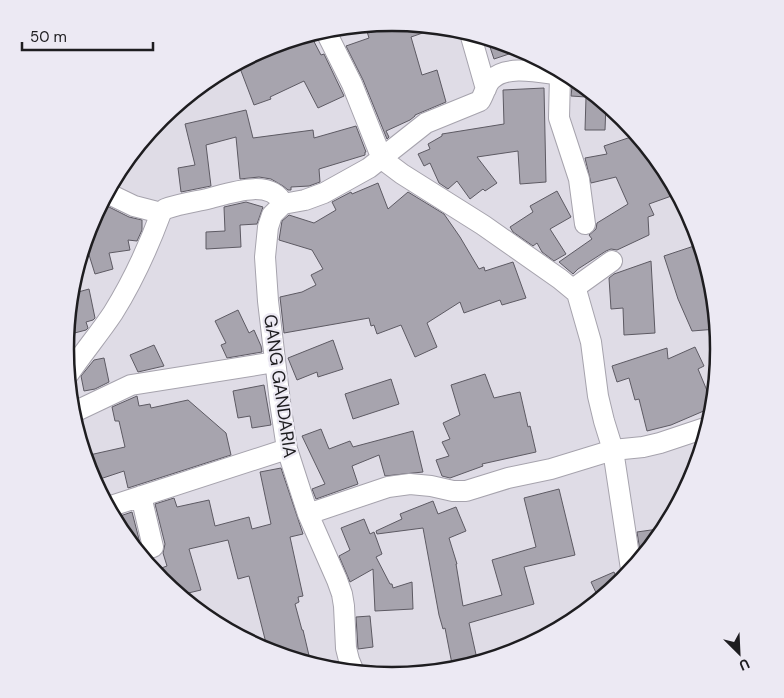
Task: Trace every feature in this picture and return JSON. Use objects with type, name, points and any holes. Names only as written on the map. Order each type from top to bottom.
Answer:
[{"type":"street","points":[[329,37],[352,84],[382,159],[402,174],[483,225],[573,289],[579,297],[590,342],[601,409],[613,450],[630,561]]},
{"type":"street","points":[[472,42],[486,89]]},
{"type":"street","points":[[114,196],[134,206],[164,210],[189,201],[249,189],[274,193],[279,196],[283,204],[313,198],[357,175],[382,159],[426,123],[480,101],[491,80],[499,74],[531,71],[550,73]]},
{"type":"street","points":[[564,82],[559,118],[579,178],[585,224]]},
{"type":"street","name":"GANG GANDARIA","points":[[283,204],[272,215],[268,226],[265,247],[275,362],[287,449],[308,514],[338,580],[344,606],[346,648],[351,664]]},
{"type":"street","points":[[75,366],[113,312],[141,265],[164,210]]},
{"type":"street","points":[[573,289],[612,261]]},
{"type":"street","points":[[80,409],[131,385],[275,362]]},
{"type":"street","points":[[308,514],[388,487],[410,484],[453,491],[466,491],[508,478],[551,469],[613,450],[643,447],[698,434]]},
{"type":"street","points":[[115,505],[287,449]]},
{"type":"street","points":[[141,496],[153,547]]},
{"type":"building","points":[[392,31],[423,33],[411,37],[422,75],[437,70],[446,102],[415,115],[410,120],[386,131],[389,137],[387,139],[363,80],[346,46],[369,38],[367,32]]},
{"type":"building","points":[[314,41],[321,55],[324,54],[344,96],[318,108],[304,81],[270,97],[271,99],[254,105],[241,70],[270,55]]},
{"type":"building","points":[[490,47],[510,54],[494,59]]},
{"type":"building","points":[[572,87],[585,97],[571,96]]},
{"type":"building","points":[[544,88],[546,182],[520,184],[518,151],[477,157],[497,183],[485,191],[483,189],[470,199],[457,181],[448,189],[439,183],[430,163],[424,166],[418,154],[430,149],[428,144],[442,136],[442,134],[504,124],[503,90]]},
{"type":"building","points":[[586,98],[606,113],[605,130],[585,130]]},
{"type":"building","points":[[246,110],[253,138],[313,130],[314,138],[356,126],[366,152],[365,155],[319,169],[320,182],[309,186],[291,187],[291,190],[288,190],[271,179],[259,177],[240,179],[236,137],[206,145],[211,186],[181,192],[178,168],[195,165],[185,124]]},
{"type":"building","points":[[630,137],[656,172],[671,196],[649,204],[654,215],[648,217],[649,235],[617,250],[611,249],[606,251],[573,274],[559,262],[592,239],[589,235],[596,229],[597,223],[628,204],[616,177],[591,183],[585,158],[607,154],[604,146]]},
{"type":"building","points":[[378,183],[388,209],[408,192],[444,214],[479,269],[484,267],[485,271],[513,262],[526,298],[502,305],[500,300],[464,313],[460,302],[427,323],[437,347],[415,357],[401,325],[377,334],[374,325],[371,326],[369,318],[284,333],[280,297],[302,292],[316,285],[311,275],[323,269],[312,250],[279,240],[282,221],[289,215],[314,223],[336,210],[332,202],[351,192],[352,194]]},
{"type":"building","points":[[557,191],[571,217],[550,229],[566,254],[554,261],[542,252],[537,243],[533,246],[513,232],[510,227],[533,212],[530,206]]},
{"type":"building","points":[[246,202],[263,207],[257,224],[240,225],[241,247],[206,249],[206,232],[225,231],[224,207]]},
{"type":"building","points":[[108,206],[129,217],[142,220],[142,230],[137,241],[128,240],[130,250],[109,253],[113,269],[95,274],[89,254],[98,227]]},
{"type":"building","points":[[693,246],[704,287],[709,330],[692,331],[678,299],[664,256]]},
{"type":"building","points":[[651,261],[655,333],[624,335],[623,308],[611,309],[609,278],[614,274]]},
{"type":"building","points":[[89,289],[95,318],[86,322],[88,328],[86,330],[75,333],[77,308],[79,292]]},
{"type":"building","points":[[238,310],[249,333],[254,330],[262,352],[227,358],[221,345],[226,343],[215,321]]},
{"type":"building","points":[[333,340],[343,369],[318,377],[317,372],[297,380],[288,358]]},
{"type":"building","points":[[154,345],[164,366],[138,372],[130,355]]},
{"type":"building","points":[[695,347],[704,366],[698,369],[707,390],[704,411],[671,425],[647,431],[639,399],[635,400],[629,378],[617,382],[612,366],[667,348],[668,359]]},
{"type":"building","points":[[104,358],[109,382],[95,389],[84,391],[81,376],[94,360]]},
{"type":"building","points":[[485,374],[494,398],[520,392],[536,452],[482,464],[483,466],[450,478],[442,476],[436,460],[449,456],[442,442],[450,439],[443,423],[460,415],[451,385]]},
{"type":"building","points":[[391,379],[399,404],[353,419],[345,394]]},
{"type":"building","points":[[264,385],[271,425],[252,428],[250,416],[238,418],[233,391]]},
{"type":"building","points":[[137,396],[139,406],[150,404],[151,408],[188,400],[226,433],[231,455],[128,488],[124,471],[102,478],[92,454],[125,447],[119,421],[115,421],[112,407]]},
{"type":"building","points":[[321,429],[329,449],[350,441],[353,447],[413,431],[423,472],[385,476],[379,455],[352,466],[358,484],[316,499],[312,489],[325,484],[302,436]]},
{"type":"building","points":[[281,468],[303,534],[290,537],[303,596],[298,597],[299,602],[295,604],[309,656],[265,641],[249,576],[238,579],[228,540],[189,549],[201,590],[189,593],[161,568],[167,566],[163,553],[165,544],[155,504],[174,498],[177,507],[209,500],[215,526],[249,517],[252,529],[271,524],[260,472]]},
{"type":"building","points":[[559,489],[575,555],[524,567],[534,604],[469,623],[476,655],[451,661],[445,628],[443,629],[439,615],[423,528],[377,534],[376,531],[402,519],[400,514],[433,501],[438,514],[456,507],[466,531],[449,538],[457,564],[463,606],[502,595],[492,560],[536,547],[524,498]]},
{"type":"building","points":[[132,512],[140,541],[128,526],[122,515]]},
{"type":"building","points":[[364,519],[370,534],[374,532],[382,554],[376,557],[393,588],[412,582],[413,609],[375,611],[373,569],[350,582],[339,556],[350,550],[341,528]]},
{"type":"building","points":[[653,530],[640,548],[637,532]]},
{"type":"building","points":[[614,572],[616,575],[596,593],[591,582]]},
{"type":"building","points":[[370,616],[373,647],[358,649],[356,617]]}]
